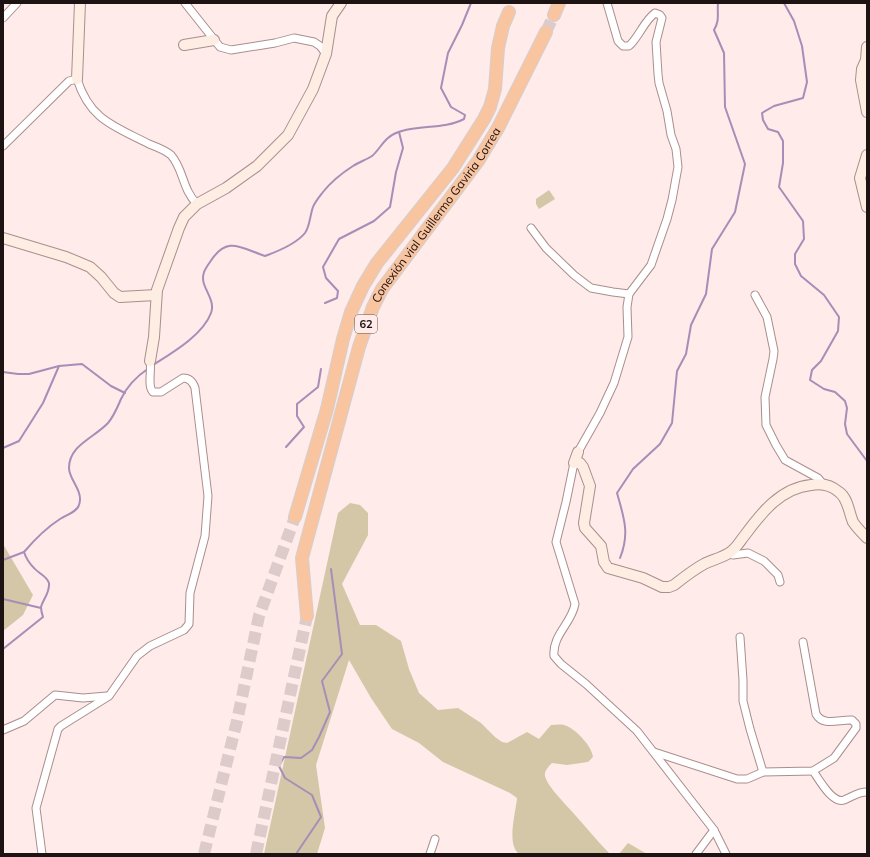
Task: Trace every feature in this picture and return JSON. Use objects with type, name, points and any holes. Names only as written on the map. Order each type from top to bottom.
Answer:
[{"type":"highway","points":[[554,14],[559,3]]},
{"type":"highway","name":"Conexión vial Guillermo Gaviria Correa","points":[[295,517],[325,416],[343,338],[351,312],[363,286],[377,263],[453,168],[484,119],[490,107],[495,89],[498,48],[508,12]]},
{"type":"highway","name":"Conexión vial Guillermo Gaviria Correa","points":[[307,616],[302,558],[359,347],[372,307],[382,289],[478,161],[498,128],[507,107],[546,32]]},
{"type":"street","points":[[3,18],[17,3]]},
{"type":"street","points":[[80,3],[77,79],[83,97],[96,114],[111,124],[171,155],[176,162],[187,191],[197,204]]},
{"type":"street","points":[[185,3],[220,47],[231,50],[275,43],[294,38],[314,42],[320,46],[326,54]]},
{"type":"street","points":[[42,854],[36,808],[58,729],[109,696],[137,656],[143,650],[184,630],[187,628],[189,621],[190,592],[206,531],[208,488],[193,383],[190,379],[183,378],[161,392],[155,393],[149,386],[154,337],[156,295],[159,283],[179,228],[186,214],[197,204],[226,188],[252,170],[288,135],[313,89],[326,54],[331,19],[341,3]]},
{"type":"street","points":[[607,3],[618,41],[623,46],[629,46],[635,41],[651,16],[655,13],[660,15],[662,18],[656,42],[659,83],[678,158],[678,167],[667,219],[651,265],[629,294],[627,307],[628,337],[614,383],[606,401],[578,452],[574,463],[556,542],[575,604],[573,612],[555,643],[554,656],[561,664],[586,684],[637,731],[714,830],[726,854]]},
{"type":"street","points":[[184,45],[214,40]]},
{"type":"street","points":[[867,47],[866,60],[862,69],[861,80],[867,112]]},
{"type":"street","points":[[3,146],[69,81],[77,79]]},
{"type":"street","points":[[867,155],[860,178],[867,208]]},
{"type":"street","points":[[531,228],[546,248],[574,275],[591,288],[629,294]]},
{"type":"street","points":[[3,238],[66,257],[90,267],[101,277],[114,293],[120,297],[156,295]]},
{"type":"street","points":[[755,295],[767,317],[774,351],[765,397],[766,425],[785,460],[818,478],[822,484]]},
{"type":"street","points":[[574,463],[580,464],[583,467],[590,486],[584,523],[585,528],[601,546],[604,562],[608,568],[643,578],[662,587],[669,588],[702,565],[729,553],[772,503],[783,494],[806,485],[822,484],[832,486],[841,492],[854,522],[861,533],[867,538]]},
{"type":"street","points":[[729,553],[733,555],[748,553],[764,561],[778,575],[780,582]]},
{"type":"street","points":[[740,637],[743,701],[763,772]]},
{"type":"street","points":[[653,752],[737,779],[747,779],[763,772],[813,771],[834,758],[856,728],[856,724],[852,720],[834,722],[818,718],[803,642]]},
{"type":"street","points":[[3,730],[24,721],[55,695],[83,698],[109,696]]},
{"type":"street","points":[[813,771],[823,786],[837,800],[843,800],[860,792],[867,792]]},
{"type":"street","points":[[696,854],[714,830]]},
{"type":"street","points":[[430,854],[435,839]]},
{"type":"shaded area","points":[[549,190],[555,199],[539,209],[536,204],[536,199]]},
{"type":"shaded area","points":[[350,503],[360,505],[368,513],[368,535],[342,584],[360,625],[376,625],[401,641],[409,669],[419,693],[438,710],[458,708],[481,723],[502,742],[507,743],[527,732],[539,739],[551,725],[564,725],[578,734],[590,748],[593,757],[588,762],[567,765],[552,763],[546,770],[545,776],[554,791],[610,854],[519,854],[515,849],[512,836],[517,798],[510,793],[443,762],[419,743],[392,729],[371,698],[349,660],[316,765],[325,828],[317,854],[264,854],[338,513]]},
{"type":"shaded area","points":[[3,544],[33,595],[23,615],[3,631]]},
{"type":"shaded area","points":[[628,843],[647,854],[619,854]]},
{"type":"waterway","points":[[153,365],[186,343],[207,321],[211,313],[212,306],[203,281],[203,275],[210,262],[222,249],[229,246],[242,247],[265,256],[286,247],[305,233],[314,205],[326,188],[349,169],[372,156],[388,138],[395,133],[404,130],[445,125],[464,119],[465,115],[451,107],[441,88],[448,53],[471,3]]},
{"type":"waterway","points":[[620,558],[625,541],[625,526],[617,493],[633,469],[660,444],[672,423],[677,371],[686,354],[691,325],[706,294],[712,249],[735,212],[745,164],[725,107],[724,53],[714,30],[718,20],[718,3]]},
{"type":"waterway","points":[[784,3],[794,21],[802,46],[807,82],[803,98],[774,106],[762,113],[763,120],[768,129],[778,132],[783,141],[783,163],[779,187],[803,221],[804,239],[795,254],[795,264],[801,276],[824,295],[839,317],[838,331],[821,361],[812,370],[810,380],[824,389],[835,392],[845,401],[847,408],[845,424],[847,434],[867,461]]},
{"type":"waterway","points":[[325,303],[337,298],[338,291],[326,278],[323,267],[339,239],[374,221],[390,207],[396,172],[403,148],[399,132]]},
{"type":"waterway","points":[[3,372],[29,374],[59,366],[82,364],[111,386],[125,393]]},
{"type":"waterway","points":[[3,448],[19,441],[43,403],[59,366]]},
{"type":"waterway","points":[[3,649],[43,617],[41,607],[48,590],[49,583],[46,578],[31,564],[24,552],[45,530],[74,511],[79,505],[80,495],[71,477],[69,468],[73,453],[83,442],[108,423],[114,415],[123,394],[136,378],[149,368]]},
{"type":"waterway","points":[[286,447],[304,427],[297,416],[297,404],[318,387],[321,369]]},
{"type":"waterway","points":[[3,560],[24,552]]},
{"type":"waterway","points":[[296,854],[321,817],[312,795],[285,778],[279,766],[284,757],[301,758],[312,750],[330,712],[322,681],[342,654],[331,569]]},
{"type":"waterway","points":[[3,599],[41,608]]},
{"type":"tunnel","points":[[546,32],[554,15]]},
{"type":"tunnel","points":[[204,854],[237,721],[259,616],[295,517]]},
{"type":"tunnel","points":[[256,854],[307,616]]}]
